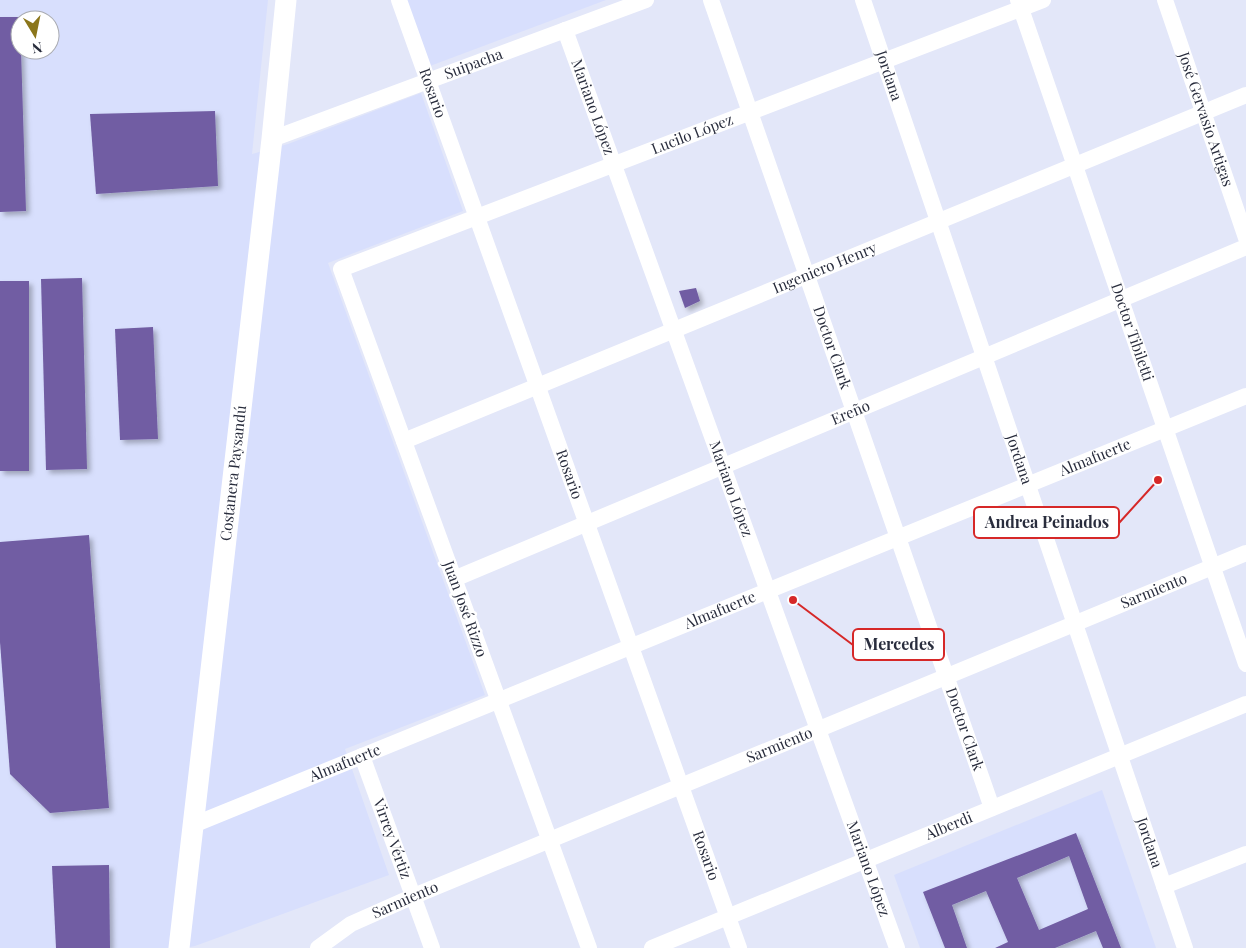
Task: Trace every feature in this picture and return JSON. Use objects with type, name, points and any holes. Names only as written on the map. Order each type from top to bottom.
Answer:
[{"type":"main road","name":"Costanera Paysandú","points":[[179,948],[272,139],[286,0]]},
{"type":"street","name":"Rosario","points":[[399,0],[739,948]]},
{"type":"street","name":"Suipacha","points":[[272,139],[646,0]]},
{"type":"street","name":"Doctor Clark","points":[[711,0],[992,808]]},
{"type":"street","name":"Jordana","points":[[863,0],[1185,948]]},
{"type":"street","name":"Lucilo López","points":[[341,269],[883,61],[1020,4],[1043,0]]},
{"type":"street","name":"José Gervasio Artigas","points":[[1165,0],[1246,238]]},
{"type":"street","name":"Doctor Tibiletti","points":[[1020,4],[1246,664]]},
{"type":"street","name":"Mariano López","points":[[565,30],[897,948]]},
{"type":"street","name":"Ingeniero Henry","points":[[404,441],[1246,95]]},
{"type":"street","name":"Ereño","points":[[454,579],[1246,247]]},
{"type":"street","name":"Juan José Rizzo","points":[[341,269],[589,948]]},
{"type":"street","name":"Almafuerte","points":[[193,825],[1246,396]]},
{"type":"street","name":"Sarmiento","points":[[318,948],[351,924],[414,896],[1246,553]]},
{"type":"street","name":"Alberdi","points":[[652,948],[1246,704]]},
{"type":"street","name":"Virrey Vértiz","points":[[362,756],[432,948]]},
{"type":"street","points":[[1164,886],[1246,854]]},
{"type":"shaded area","points":[[0,0],[268,0],[252,154],[288,144],[421,93],[463,211],[328,263],[485,695],[345,749],[389,875],[195,946],[184,948],[0,948]]},
{"type":"shaded area","points":[[405,0],[606,0],[430,66]]},
{"type":"shaded area","points":[[1102,790],[1156,948],[920,948],[894,875]]},
{"type":"building","points":[[0,17],[10,17],[10,60],[21,60],[26,211],[0,212]]},
{"type":"building","points":[[215,111],[218,186],[96,194],[90,114]]},
{"type":"building","points":[[82,278],[87,469],[46,470],[41,279]]},
{"type":"building","points":[[0,281],[29,281],[29,471],[0,471]]},
{"type":"building","points":[[696,288],[700,301],[685,308],[679,291]]},
{"type":"building","points":[[153,327],[158,439],[120,440],[115,329]]},
{"type":"building","points":[[89,535],[109,808],[50,813],[10,774],[0,642],[0,542]]},
{"type":"building","points":[[1076,833],[1121,948],[1103,948],[1096,931],[1055,948],[995,948],[1008,942],[986,891],[952,905],[967,948],[945,948],[923,892]],"holes":[[[1069,856],[1088,909],[1039,930],[1017,878]]]},
{"type":"building","points":[[109,865],[110,948],[56,948],[52,866]]},
{"type":"place","name":"Andrea Peinados","points":[[1158,480]]},
{"type":"place","name":"Mercedes","points":[[793,600]]}]
